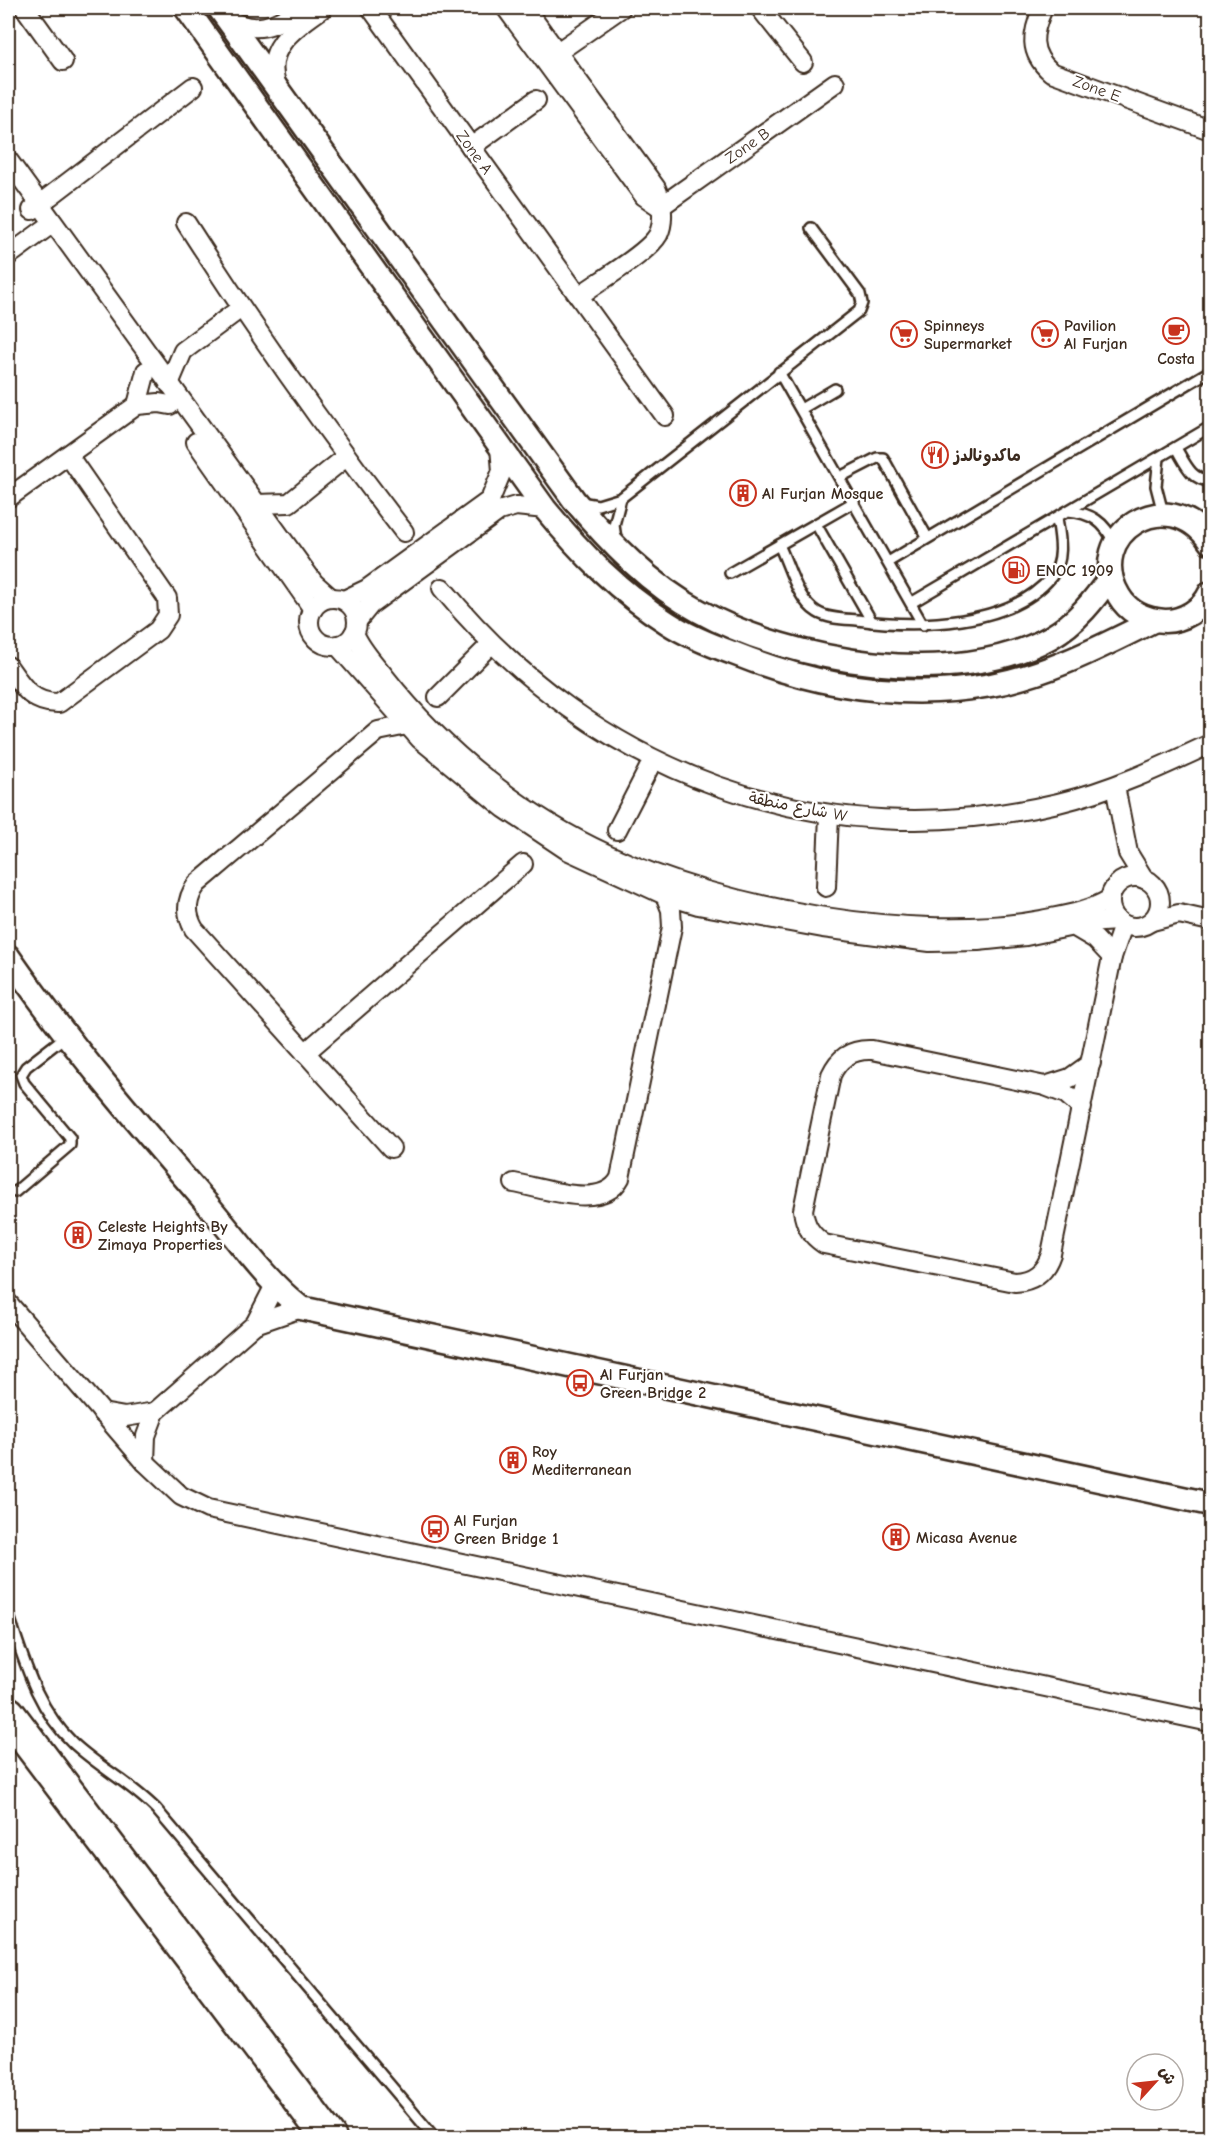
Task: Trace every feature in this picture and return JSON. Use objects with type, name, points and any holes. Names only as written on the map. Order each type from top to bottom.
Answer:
[{"type":"highway","points":[[8,1714],[328,2136]]},
{"type":"street","points":[[25,8],[63,61]]},
{"type":"street","points":[[186,8],[545,509],[592,564],[668,622],[704,642],[803,678],[835,685],[927,691],[991,685],[1062,664],[1155,621]]},
{"type":"street","points":[[222,12],[246,27],[268,27],[279,24],[302,8]]},
{"type":"street","points":[[278,91],[273,71],[276,51],[281,42],[323,8]]},
{"type":"street","name":"Zone A","points":[[371,8],[665,416]]},
{"type":"street","points":[[506,8],[551,57]]},
{"type":"street","points":[[525,8],[551,57],[644,196],[660,207],[661,227],[653,242],[579,296]]},
{"type":"street","points":[[551,57],[621,8]]},
{"type":"street","points":[[760,8],[803,62]]},
{"type":"street","name":"Zone E","points":[[1043,8],[1032,39],[1035,53],[1041,64],[1051,72],[1210,130]]},
{"type":"street","points":[[222,12],[574,500],[623,552],[676,597],[722,623],[791,648],[873,664],[957,663],[1026,649],[1052,636],[1075,620],[1095,600],[1111,576]]},
{"type":"street","name":"Zone B","points":[[660,207],[835,83]]},
{"type":"street","points":[[35,207],[193,87]]},
{"type":"street","points":[[471,147],[536,100]]},
{"type":"street","points":[[8,160],[35,207],[145,351],[314,583],[355,612],[355,627],[361,646],[406,704],[438,736],[482,774],[575,837],[606,854],[669,880],[788,909],[885,925],[977,928],[1023,923],[1083,912],[1110,899]]},
{"type":"street","points":[[8,179],[35,207]]},
{"type":"street","points":[[186,223],[241,309],[346,457],[404,532]]},
{"type":"street","points":[[8,256],[49,226]]},
{"type":"street","points":[[49,226],[146,371],[313,609]]},
{"type":"street","points":[[375,269],[396,253]]},
{"type":"street","points":[[169,384],[183,351],[241,309]]},
{"type":"street","points":[[145,351],[183,351]]},
{"type":"street","points":[[136,405],[146,371]]},
{"type":"street","points":[[8,498],[136,405],[159,403],[170,405]]},
{"type":"street","points":[[500,447],[502,471],[490,500],[367,589],[337,599],[323,600],[313,609],[310,626],[313,634],[324,643],[337,645],[350,639],[370,605],[499,511],[516,506],[545,509]]},
{"type":"street","points":[[8,666],[36,700],[47,704],[59,703],[68,699],[158,630],[168,615],[167,598],[68,455]]},
{"type":"street","points":[[256,504],[289,502],[346,457]]},
{"type":"street","points":[[279,535],[289,502]]},
{"type":"street","points":[[1208,535],[1178,515],[1163,513],[1148,516],[1135,522],[1123,532],[1115,544],[1110,560],[1114,589],[1131,610],[1155,621],[1170,621],[1185,617],[1198,609],[1210,593]]},
{"type":"street","name":"شارع منطقة W","points":[[442,588],[491,644],[553,698],[601,732],[652,760],[700,781],[754,799],[829,815],[887,820],[945,819],[1002,814],[1059,803],[1115,786],[1210,744]]},
{"type":"street","points":[[438,697],[491,644]]},
{"type":"street","points":[[337,645],[406,725],[446,763],[535,830],[601,867],[665,895],[698,905],[833,930],[930,942],[978,941],[1026,936],[1073,926],[1120,923],[1138,927],[1179,914],[1210,921]]},
{"type":"street","points":[[378,730],[387,703]]},
{"type":"street","points":[[391,1148],[194,929],[187,913],[189,897],[197,884],[378,730],[406,725]]},
{"type":"street","points":[[617,830],[652,760]]},
{"type":"street","points":[[1115,786],[1128,853],[1144,879],[1153,884],[1160,898],[1179,914]]},
{"type":"street","points":[[826,887],[829,815]]},
{"type":"street","points":[[1120,923],[1113,914],[1110,899],[1112,891],[1123,880],[1128,853]]},
{"type":"street","points":[[305,1053],[523,864]]},
{"type":"street","points":[[1123,880],[1144,879]]},
{"type":"street","points":[[514,1183],[591,1197],[609,1192],[617,1183],[622,1172],[672,927],[671,910],[665,895]]},
{"type":"street","points":[[1152,921],[1159,910],[1160,898]]},
{"type":"street","points":[[672,927],[683,914],[698,905]]},
{"type":"street","points":[[1083,1108],[1066,1094],[1045,1086],[872,1050],[849,1053],[835,1066],[831,1075],[803,1210],[809,1230],[824,1244],[1015,1282],[1029,1280],[1043,1271],[1048,1263],[1083,1108],[1120,923]]},
{"type":"street","points":[[1073,926],[1095,939],[1112,957]]},
{"type":"street","points":[[8,956],[66,1036],[276,1283],[301,1308]]},
{"type":"street","points":[[1045,1086],[1070,1078],[1091,1063]]},
{"type":"street","points":[[145,1462],[146,1436],[155,1413],[255,1324],[276,1283]]},
{"type":"street","points":[[8,1303],[145,1462],[181,1496],[222,1512],[1210,1722]]},
{"type":"street","points":[[255,1324],[301,1308],[1210,1504]]},
{"type":"street","points":[[102,1413],[125,1417],[155,1413]]},
{"type":"lane","points":[[574,500],[598,504],[621,498],[859,311],[862,303],[860,294],[811,228]]},
{"type":"lane","points":[[888,562],[1210,370]]},
{"type":"lane","points":[[779,372],[923,625]]},
{"type":"lane","points":[[801,409],[835,389]]},
{"type":"lane","points":[[911,603],[1210,427]]},
{"type":"lane","points":[[1176,448],[1192,474],[1199,480],[1210,482]]},
{"type":"lane","points":[[840,477],[877,458],[883,458],[927,537]]},
{"type":"lane","points":[[1159,458],[1156,486],[1163,513]]},
{"type":"lane","points":[[621,498],[614,525],[623,552]]},
{"type":"lane","points":[[729,573],[854,502]]},
{"type":"lane","points":[[1068,512],[1092,516],[1102,523],[1115,544]]},
{"type":"lane","points":[[779,545],[803,597],[816,612],[827,616],[872,622],[923,625],[986,615],[1015,604],[1034,592],[1053,575],[1059,561],[1061,546],[1057,518]]},
{"type":"lane","points":[[816,524],[872,622]]},
{"type":"lane","points":[[15,1192],[70,1145],[70,1138],[24,1083],[21,1075],[26,1067],[66,1036]]},
{"type":"lane","points":[[8,1613],[32,1684],[61,1730],[86,1754],[135,1788],[156,1809],[435,2138]]},
{"type":"place","name":"Costa","points":[[1176,331]]},
{"type":"place","name":"Spinneys Supermarket","points":[[904,334]]},
{"type":"place","name":"Pavilion Al Furjan","points":[[1045,334]]},
{"type":"place","name":"ماكدونالدز","points":[[935,455]]},
{"type":"place","name":"Al Furjan Mosque","points":[[743,493]]},
{"type":"place","name":"ENOC 1909","points":[[1016,570]]},
{"type":"place","name":"Celeste Heights By Zimaya Properties","points":[[78,1235]]},
{"type":"place","name":"Al Furjan Green Bridge 2","points":[[580,1383]]},
{"type":"place","name":"Roy Mediterranean","points":[[513,1460]]},
{"type":"place","name":"Al Furjan Green Bridge 1","points":[[435,1529]]},
{"type":"place","name":"Micasa Avenue","points":[[896,1537]]}]
